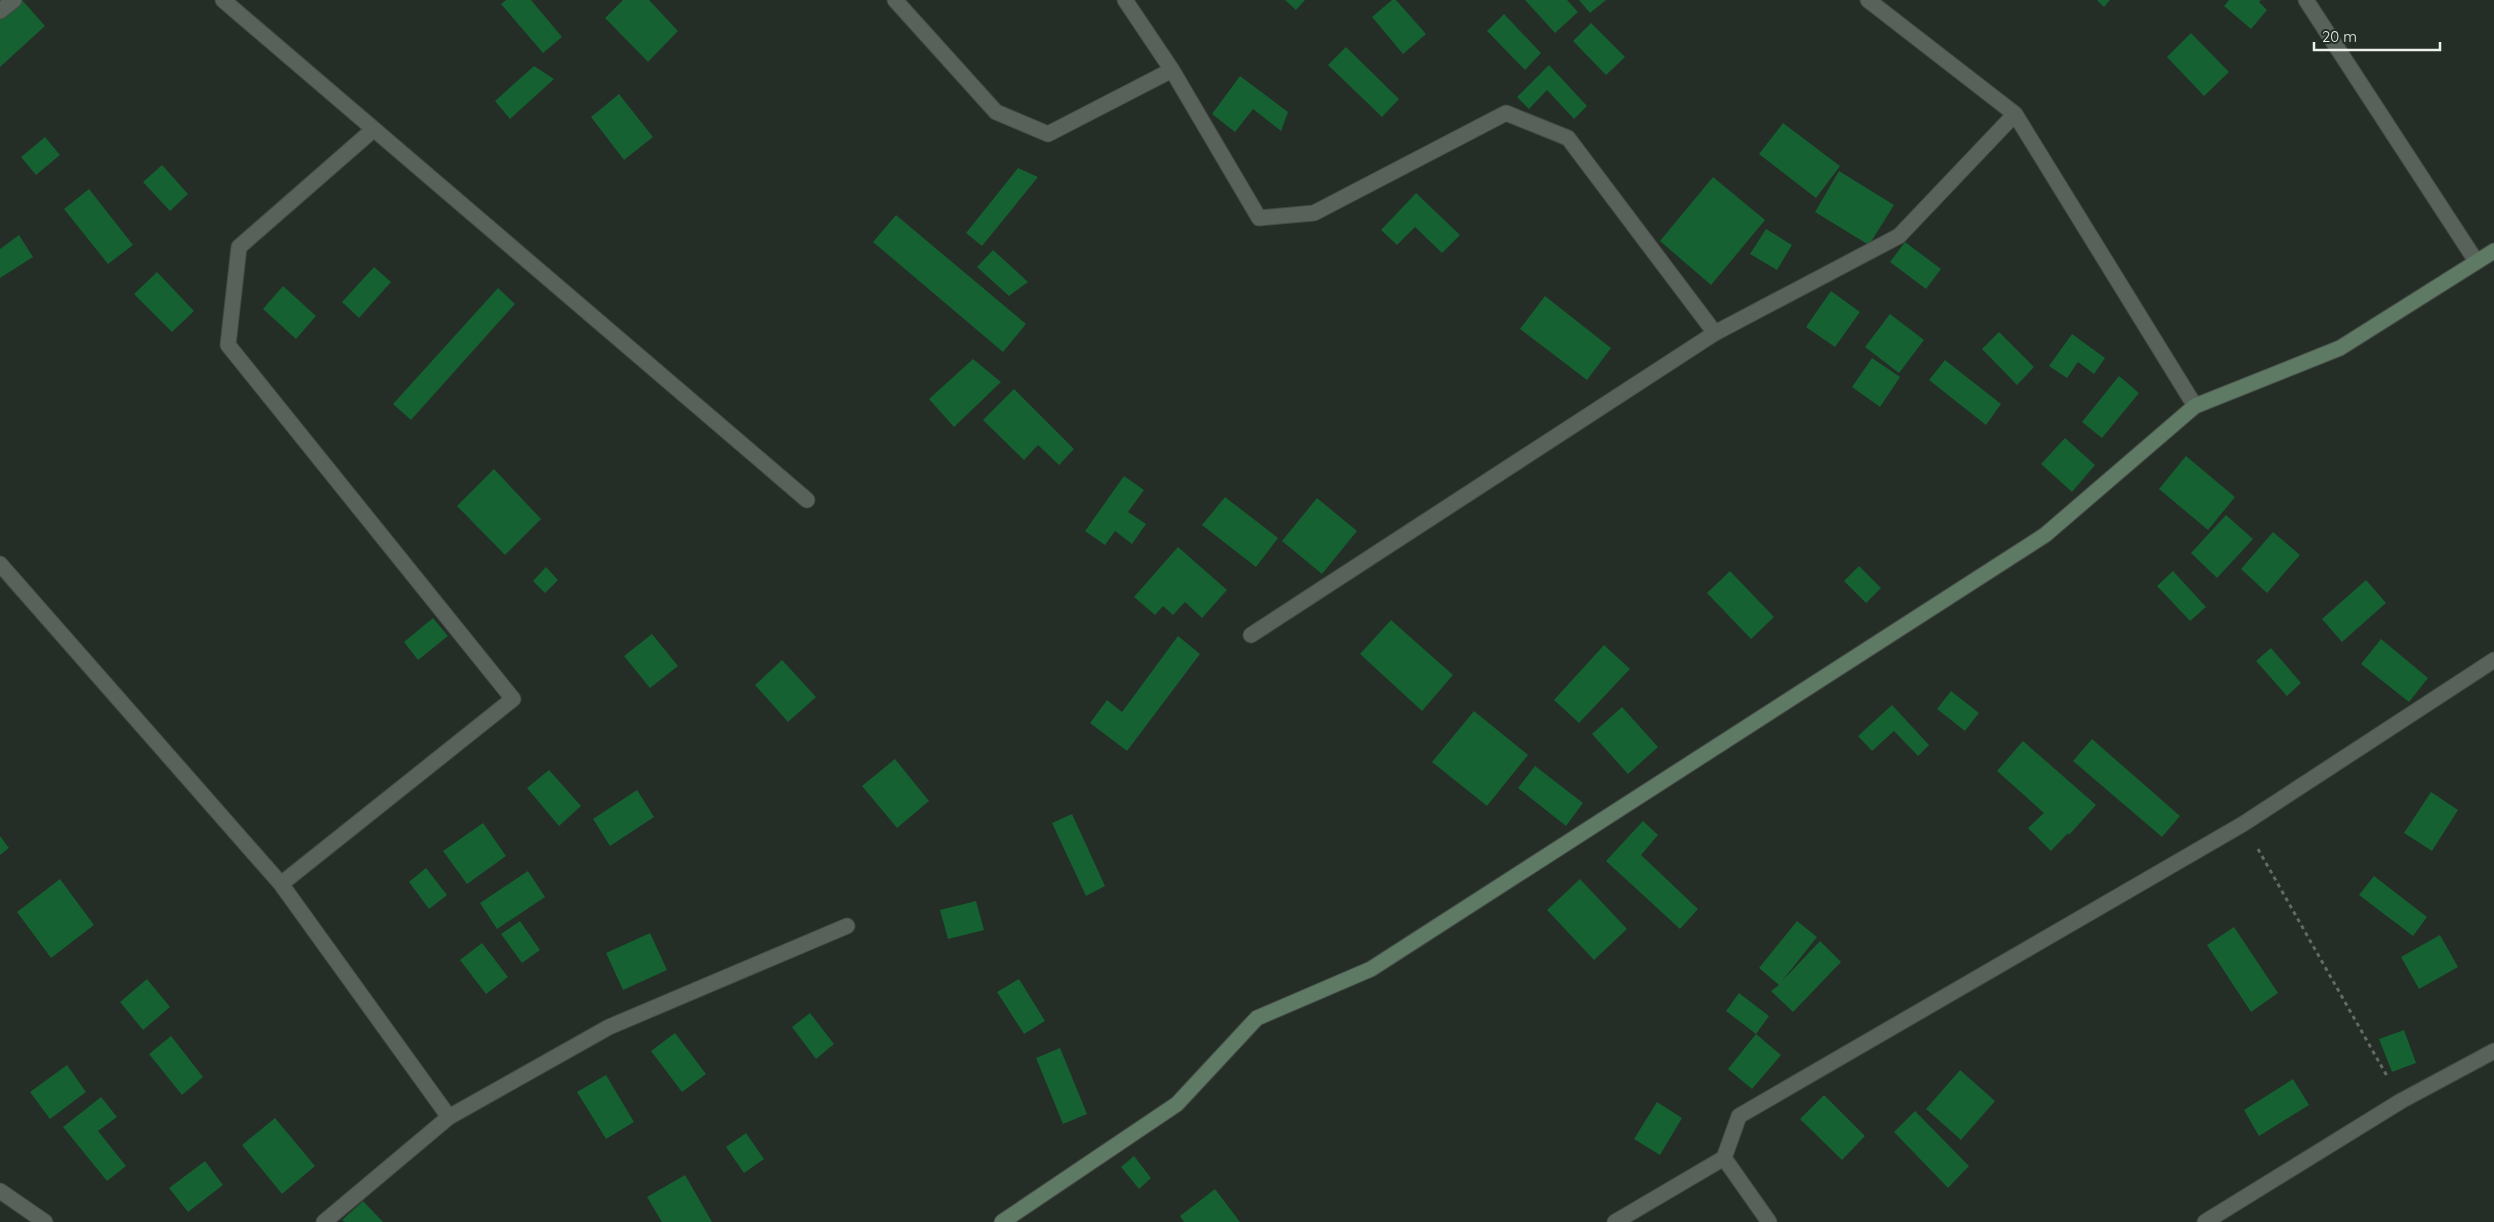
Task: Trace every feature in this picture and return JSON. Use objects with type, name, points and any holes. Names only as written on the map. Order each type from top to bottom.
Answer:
[{"type":"street","points":[[0,11],[14,0]]},
{"type":"street","points":[[223,0],[807,500]]},
{"type":"street","points":[[894,0],[996,112],[1048,134],[1172,70]]},
{"type":"street","points":[[1125,0],[1172,70],[1259,218],[1314,213],[1506,113],[1568,138],[1714,333]]},
{"type":"street","points":[[1868,0],[2015,114],[2195,406]]},
{"type":"street","points":[[2306,0],[2476,261]]},
{"type":"street","points":[[1251,635],[1714,333],[1898,236],[2015,114]]},
{"type":"street","points":[[281,884],[513,699],[228,345],[239,247],[374,129]]},
{"type":"street","points":[[1002,1222],[1178,1104],[1257,1018],[1371,969],[2045,535],[2195,406],[2340,348],[2494,251]]},
{"type":"street","points":[[0,564],[281,884],[449,1117]]},
{"type":"street","points":[[1615,1222],[1724,1158],[1740,1116],[2243,824],[2494,660]]},
{"type":"street","points":[[324,1222],[449,1117],[609,1027],[847,926]]},
{"type":"street","points":[[2205,1222],[2401,1101],[2494,1051]]},
{"type":"street","points":[[1724,1158],[1769,1222]]},
{"type":"street","points":[[0,1191],[45,1222]]},
{"type":"path","points":[[2243,824],[2401,1101]]},
{"type":"building","points":[[18,0],[22,0],[45,26],[0,67],[0,17]]},
{"type":"building","points":[[506,0],[531,0],[562,37],[543,53],[501,4]]},
{"type":"building","points":[[623,0],[649,0],[678,31],[648,62],[605,18]]},
{"type":"building","points":[[1285,0],[1305,0],[1296,10]]},
{"type":"building","points":[[1392,0],[1396,0],[1426,34],[1403,54],[1372,17]]},
{"type":"building","points":[[1525,0],[1567,0],[1578,12],[1555,33]]},
{"type":"building","points":[[1579,0],[1606,0],[1590,13]]},
{"type":"building","points":[[2097,0],[2110,0],[2104,7]]},
{"type":"building","points":[[2229,0],[2261,0],[2259,2],[2267,10],[2251,29],[2224,6]]},
{"type":"building","points":[[1504,14],[1541,53],[1525,70],[1487,31]]},
{"type":"building","points":[[1591,23],[1625,57],[1606,75],[1573,41]]},
{"type":"building","points":[[2191,33],[2229,72],[2204,96],[2167,57]]},
{"type":"building","points":[[1346,47],[1399,99],[1382,117],[1328,65]]},
{"type":"building","points":[[1549,65],[1587,106],[1574,119],[1547,90],[1529,109],[1517,97]]},
{"type":"building","points":[[534,66],[554,79],[510,119],[495,101]]},
{"type":"building","points":[[1240,76],[1288,112],[1281,131],[1253,109],[1235,132],[1212,114]]},
{"type":"building","points":[[619,94],[653,137],[624,160],[591,117]]},
{"type":"building","points":[[1783,123],[1840,166],[1816,198],[1759,154]]},
{"type":"building","points":[[45,137],[60,155],[36,175],[21,157]]},
{"type":"building","points":[[162,165],[188,194],[170,211],[143,182]]},
{"type":"building","points":[[1018,168],[1038,177],[982,246],[966,233]]},
{"type":"building","points":[[1839,171],[1894,205],[1869,245],[1815,212]]},
{"type":"building","points":[[1713,177],[1765,220],[1711,285],[1660,241]]},
{"type":"building","points":[[89,189],[133,245],[108,264],[64,209]]},
{"type":"building","points":[[1416,193],[1460,235],[1442,253],[1415,227],[1397,245],[1381,230]]},
{"type":"building","points":[[896,215],[1026,324],[1003,352],[873,242]]},
{"type":"building","points":[[1766,229],[1792,245],[1777,270],[1750,254]]},
{"type":"building","points":[[19,235],[33,257],[0,278],[0,249]]},
{"type":"building","points":[[1905,242],[1941,269],[1926,289],[1890,262]]},
{"type":"building","points":[[993,250],[1028,282],[1009,296],[977,267]]},
{"type":"building","points":[[374,267],[391,282],[359,318],[342,302]]},
{"type":"building","points":[[157,272],[194,311],[172,332],[134,294]]},
{"type":"building","points":[[283,286],[316,316],[296,339],[263,309]]},
{"type":"building","points":[[498,288],[515,304],[411,420],[393,404]]},
{"type":"building","points":[[1831,291],[1860,312],[1835,347],[1806,327]]},
{"type":"building","points":[[1545,296],[1611,348],[1587,380],[1520,329]]},
{"type":"building","points":[[1890,314],[1924,340],[1899,373],[1865,347]]},
{"type":"building","points":[[1999,332],[2034,367],[2017,385],[1982,349]]},
{"type":"building","points":[[2072,334],[2105,358],[2094,374],[2078,362],[2067,378],[2049,366]]},
{"type":"building","points":[[1872,358],[1900,377],[1880,407],[1852,387]]},
{"type":"building","points":[[973,359],[1001,382],[954,427],[929,399]]},
{"type":"building","points":[[1945,360],[2001,404],[1986,425],[1929,380]]},
{"type":"building","points":[[2119,376],[2139,393],[2102,438],[2082,422]]},
{"type":"building","points":[[1014,389],[1074,449],[1059,465],[1038,445],[1024,460],[983,420]]},
{"type":"building","points":[[2065,438],[2095,465],[2072,492],[2041,464]]},
{"type":"building","points":[[2186,456],[2235,497],[2208,530],[2159,489]]},
{"type":"building","points":[[494,469],[541,519],[505,555],[457,506]]},
{"type":"building","points":[[1124,476],[1144,490],[1128,512],[1146,524],[1132,544],[1115,531],[1105,545],[1085,531]]},
{"type":"building","points":[[1225,497],[1278,538],[1256,567],[1202,525]]},
{"type":"building","points":[[1317,498],[1357,531],[1322,574],[1282,541]]},
{"type":"building","points":[[2226,515],[2253,539],[2217,578],[2191,553]]},
{"type":"building","points":[[2273,532],[2300,555],[2267,593],[2241,569]]},
{"type":"building","points":[[1178,547],[1227,590],[1202,618],[1185,602],[1173,615],[1163,606],[1155,615],[1134,597]]},
{"type":"building","points":[[1859,566],[1881,588],[1866,603],[1844,581]]},
{"type":"building","points":[[546,567],[558,580],[545,593],[533,581]]},
{"type":"building","points":[[1730,571],[1774,617],[1751,639],[1707,593]]},
{"type":"building","points":[[2173,571],[2206,607],[2190,621],[2157,586]]},
{"type":"building","points":[[2366,580],[2386,603],[2342,642],[2322,619]]},
{"type":"building","points":[[433,618],[448,636],[418,660],[404,642]]},
{"type":"building","points":[[1391,620],[1453,675],[1422,711],[1360,654]]},
{"type":"building","points":[[652,634],[678,666],[650,688],[624,656]]},
{"type":"building","points":[[1178,636],[1200,654],[1127,751],[1090,723],[1107,700],[1122,712]]},
{"type":"building","points":[[2381,639],[2428,678],[2409,702],[2361,664]]},
{"type":"building","points":[[1604,645],[1630,669],[1579,723],[1554,700]]},
{"type":"building","points":[[2271,648],[2301,683],[2287,696],[2256,661]]},
{"type":"building","points":[[782,660],[816,697],[788,722],[755,685]]},
{"type":"building","points":[[1951,691],[1979,713],[1965,731],[1937,709]]},
{"type":"building","points":[[1892,705],[1929,745],[1918,756],[1894,731],[1872,751],[1858,736]]},
{"type":"building","points":[[1622,707],[1658,747],[1628,774],[1592,734]]},
{"type":"building","points":[[1474,711],[1528,755],[1487,806],[1432,762]]},
{"type":"building","points":[[2092,739],[2180,816],[2162,837],[2073,761]]},
{"type":"building","points":[[2023,741],[2096,805],[2069,835],[2068,833],[2051,851],[2028,828],[2044,813],[1997,771]]},
{"type":"building","points":[[895,759],[929,801],[897,828],[862,786]]},
{"type":"building","points":[[1535,766],[1583,803],[1566,826],[1518,788]]},
{"type":"building","points":[[549,770],[581,806],[559,826],[527,788]]},
{"type":"building","points":[[637,790],[654,817],[610,846],[593,819]]},
{"type":"building","points":[[2431,792],[2458,810],[2432,851],[2404,833]]},
{"type":"building","points":[[1072,814],[1105,886],[1086,896],[1052,823]]},
{"type":"building","points":[[1643,821],[1658,835],[1641,855],[1698,909],[1680,929],[1606,861]]},
{"type":"building","points":[[483,823],[506,856],[467,884],[443,851]]},
{"type":"building","points":[[0,836],[9,848],[0,855]]},
{"type":"building","points":[[426,868],[447,895],[429,909],[409,882]]},
{"type":"building","points":[[528,871],[545,897],[497,929],[480,903]]},
{"type":"building","points":[[2374,876],[2427,917],[2413,936],[2359,895]]},
{"type":"building","points":[[60,879],[94,925],[51,958],[17,912]]},
{"type":"building","points":[[1580,879],[1627,929],[1594,960],[1547,910]]},
{"type":"building","points":[[976,901],[984,930],[948,939],[940,910]]},
{"type":"building","points":[[520,921],[540,950],[522,963],[501,934]]},
{"type":"building","points":[[1797,921],[1817,937],[1782,981],[1820,941],[1841,962],[1793,1012],[1771,991],[1779,985],[1759,968]]},
{"type":"building","points":[[2234,927],[2278,993],[2251,1012],[2207,945]]},
{"type":"building","points":[[650,933],[667,970],[623,990],[606,953]]},
{"type":"building","points":[[2440,935],[2458,967],[2419,989],[2401,957]]},
{"type":"building","points":[[482,943],[508,977],[486,994],[460,960]]},
{"type":"building","points":[[147,979],[170,1007],[143,1030],[120,1002]]},
{"type":"building","points":[[1019,979],[1045,1021],[1024,1034],[997,992]]},
{"type":"building","points":[[1739,993],[1769,1016],[1756,1034],[1726,1011]]},
{"type":"building","points":[[810,1013],[834,1044],[816,1059],[792,1027]]},
{"type":"building","points":[[2404,1030],[2416,1063],[2392,1072],[2379,1039]]},
{"type":"building","points":[[675,1033],[706,1074],[682,1092],[651,1051]]},
{"type":"building","points":[[1756,1034],[1781,1055],[1752,1089],[1728,1069]]},
{"type":"building","points":[[171,1036],[203,1077],[182,1095],[149,1054]]},
{"type":"building","points":[[1060,1048],[1087,1114],[1063,1124],[1036,1058]]},
{"type":"building","points":[[67,1065],[86,1092],[50,1119],[30,1092]]},
{"type":"building","points":[[1960,1070],[1995,1101],[1961,1140],[1926,1109]]},
{"type":"building","points":[[606,1075],[634,1122],[606,1139],[577,1092]]},
{"type":"building","points":[[2293,1079],[2309,1105],[2259,1136],[2244,1110]]},
{"type":"building","points":[[1824,1095],[1865,1136],[1842,1160],[1800,1119]]},
{"type":"building","points":[[101,1097],[117,1117],[98,1131],[126,1166],[107,1181],[63,1127]]},
{"type":"building","points":[[1657,1102],[1682,1118],[1660,1155],[1634,1139]]},
{"type":"building","points":[[1915,1111],[1969,1166],[1948,1188],[1894,1132]]},
{"type":"building","points":[[275,1118],[315,1166],[282,1194],[242,1145]]},
{"type":"building","points":[[746,1133],[764,1159],[744,1173],[726,1147]]},
{"type":"building","points":[[1134,1156],[1151,1178],[1139,1189],[1121,1167]]},
{"type":"building","points":[[205,1161],[223,1185],[188,1212],[169,1188]]},
{"type":"building","points":[[685,1175],[712,1222],[662,1222],[647,1197]]},
{"type":"building","points":[[1215,1189],[1240,1222],[1184,1222],[1180,1216]]},
{"type":"building","points":[[363,1201],[383,1222],[345,1222],[342,1220]]}]
